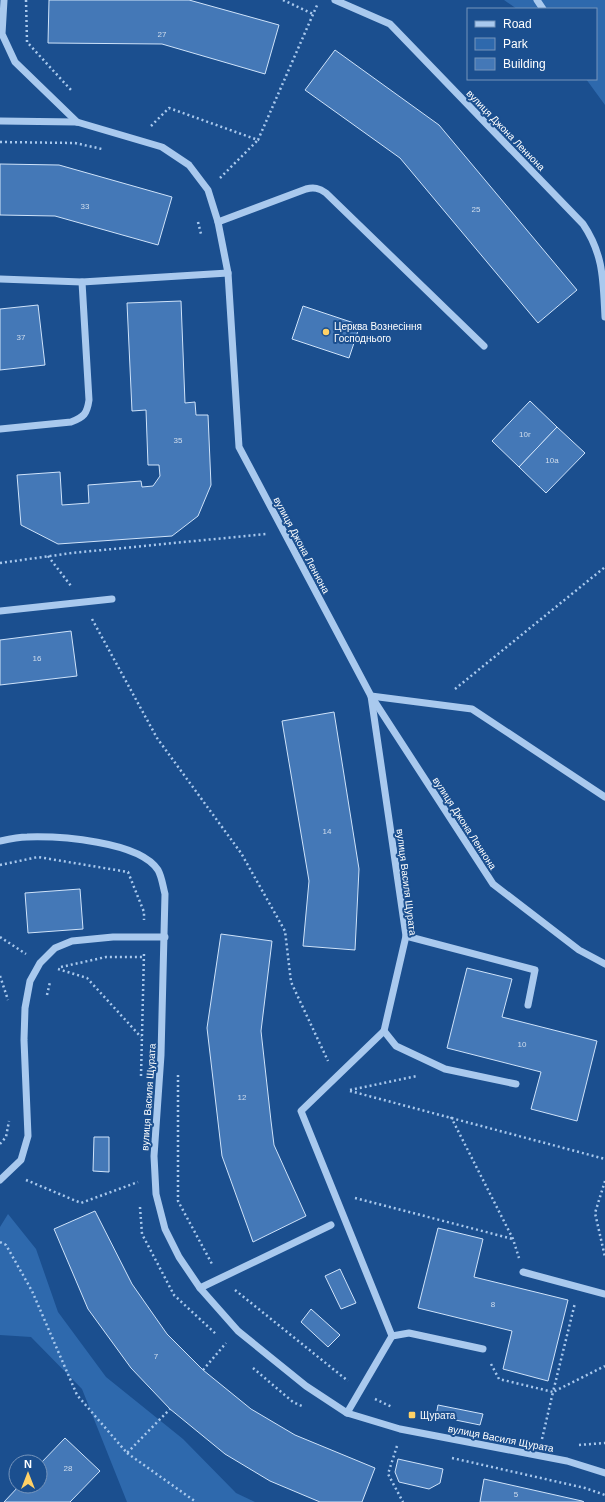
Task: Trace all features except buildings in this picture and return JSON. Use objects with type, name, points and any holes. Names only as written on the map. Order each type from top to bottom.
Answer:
[{"type":"street","name":"вулиця Джона Леннона","points":[[335,0],[390,24],[583,224],[594,244],[602,266],[605,317]]},
{"type":"street","name":"вулиця Джона Леннона","points":[[2,2],[2,34],[15,62],[77,122]]},
{"type":"street","name":"вулиця Джона Леннона","points":[[0,122],[77,122],[162,147],[189,166],[208,190],[218,222],[228,273],[239,447],[371,696],[493,884],[579,950],[605,964]]},
{"type":"street","points":[[218,222],[306,189],[320,189],[326,193],[484,346]]},
{"type":"street","points":[[0,279],[82,282],[228,273]]},
{"type":"street","points":[[0,429],[71,422],[81,418],[87,410],[89,400],[82,282]]},
{"type":"street","points":[[0,611],[112,599]]},
{"type":"street","points":[[371,696],[472,710],[605,797]]},
{"type":"street","name":"вулиця Василя Щурата","points":[[371,696],[406,936],[384,1032]]},
{"type":"street","name":"вулиця Василя Щурата","points":[[0,840],[26,837],[70,838],[110,845],[143,856],[158,871],[165,894],[165,938],[161,1055],[154,1156],[156,1194],[165,1229],[178,1257],[200,1288],[238,1331],[306,1386],[347,1412],[400,1429],[567,1461],[605,1473]]},
{"type":"street","points":[[406,936],[535,970],[528,1005]]},
{"type":"street","points":[[0,1180],[21,1160],[28,1136],[24,1040],[25,1008],[30,981],[40,963],[55,948],[72,940],[113,937],[165,938]]},
{"type":"street","points":[[392,1336],[301,1111],[384,1032],[396,1046],[445,1069],[516,1084]]},
{"type":"street","points":[[200,1288],[331,1225]]},
{"type":"street","points":[[523,1272],[605,1294]]},
{"type":"street","points":[[347,1412],[392,1336],[409,1333],[483,1349]]},
{"type":"path","points":[[26,0],[27,42],[74,93]]},
{"type":"path","points":[[283,0],[313,14]]},
{"type":"path","points":[[218,180],[258,140],[320,0]]},
{"type":"path","points":[[146,131],[168,108],[258,140]]},
{"type":"path","points":[[0,142],[76,143],[105,150]]},
{"type":"path","points":[[197,216],[202,238]]},
{"type":"path","points":[[262,527],[269,541]]},
{"type":"path","points":[[0,563],[48,556],[284,532]]},
{"type":"path","points":[[48,556],[83,602],[157,738],[241,853],[286,931],[290,982],[336,1078]]},
{"type":"path","points":[[436,705],[605,567]]},
{"type":"path","points":[[0,937],[40,963],[87,978],[142,1038],[161,1055]]},
{"type":"path","points":[[55,968],[106,957],[143,957]]},
{"type":"path","points":[[46,996],[55,968]]},
{"type":"path","points":[[350,1090],[445,1069]]},
{"type":"path","points":[[178,1074],[178,1201],[220,1278],[360,1391],[396,1409]]},
{"type":"path","points":[[346,1094],[355,1086]]},
{"type":"path","points":[[350,1090],[605,1159]]},
{"type":"path","points":[[451,1117],[513,1239],[523,1272]]},
{"type":"path","points":[[28,1174],[26,1180],[81,1203],[138,1182]]},
{"type":"path","points":[[605,1182],[595,1213],[605,1256]]},
{"type":"path","points":[[356,1205],[353,1198],[513,1239]]},
{"type":"path","points":[[0,1242],[6,1245],[32,1290],[77,1395],[127,1453],[196,1502]]},
{"type":"path","points":[[542,1439],[580,1287]]},
{"type":"path","points":[[203,1370],[238,1331]]},
{"type":"path","points":[[483,1349],[499,1379],[553,1392],[605,1366]]},
{"type":"path","points":[[346,1379],[350,1372]]},
{"type":"path","points":[[127,1453],[170,1410]]},
{"type":"path","points":[[579,1445],[605,1443]]},
{"type":"path","points":[[391,1444],[405,1447]]},
{"type":"path","points":[[397,1445],[388,1474],[403,1502]]},
{"type":"path","points":[[451,1458],[585,1488],[605,1495]]},
{"type":"green space","points":[[504,0],[605,0],[605,105],[587,80],[597,80],[597,8],[516,8]]},
{"type":"green space","points":[[8,1214],[36,1249],[58,1312],[106,1377],[183,1439],[236,1493],[255,1502],[127,1502],[82,1389],[31,1337],[0,1335],[0,1227]]},
{"type":"place","name":"Церква Вознесіння Господнього","points":[[326,332]]},
{"type":"place","name":"Щурата","points":[[412,1415]]}]
